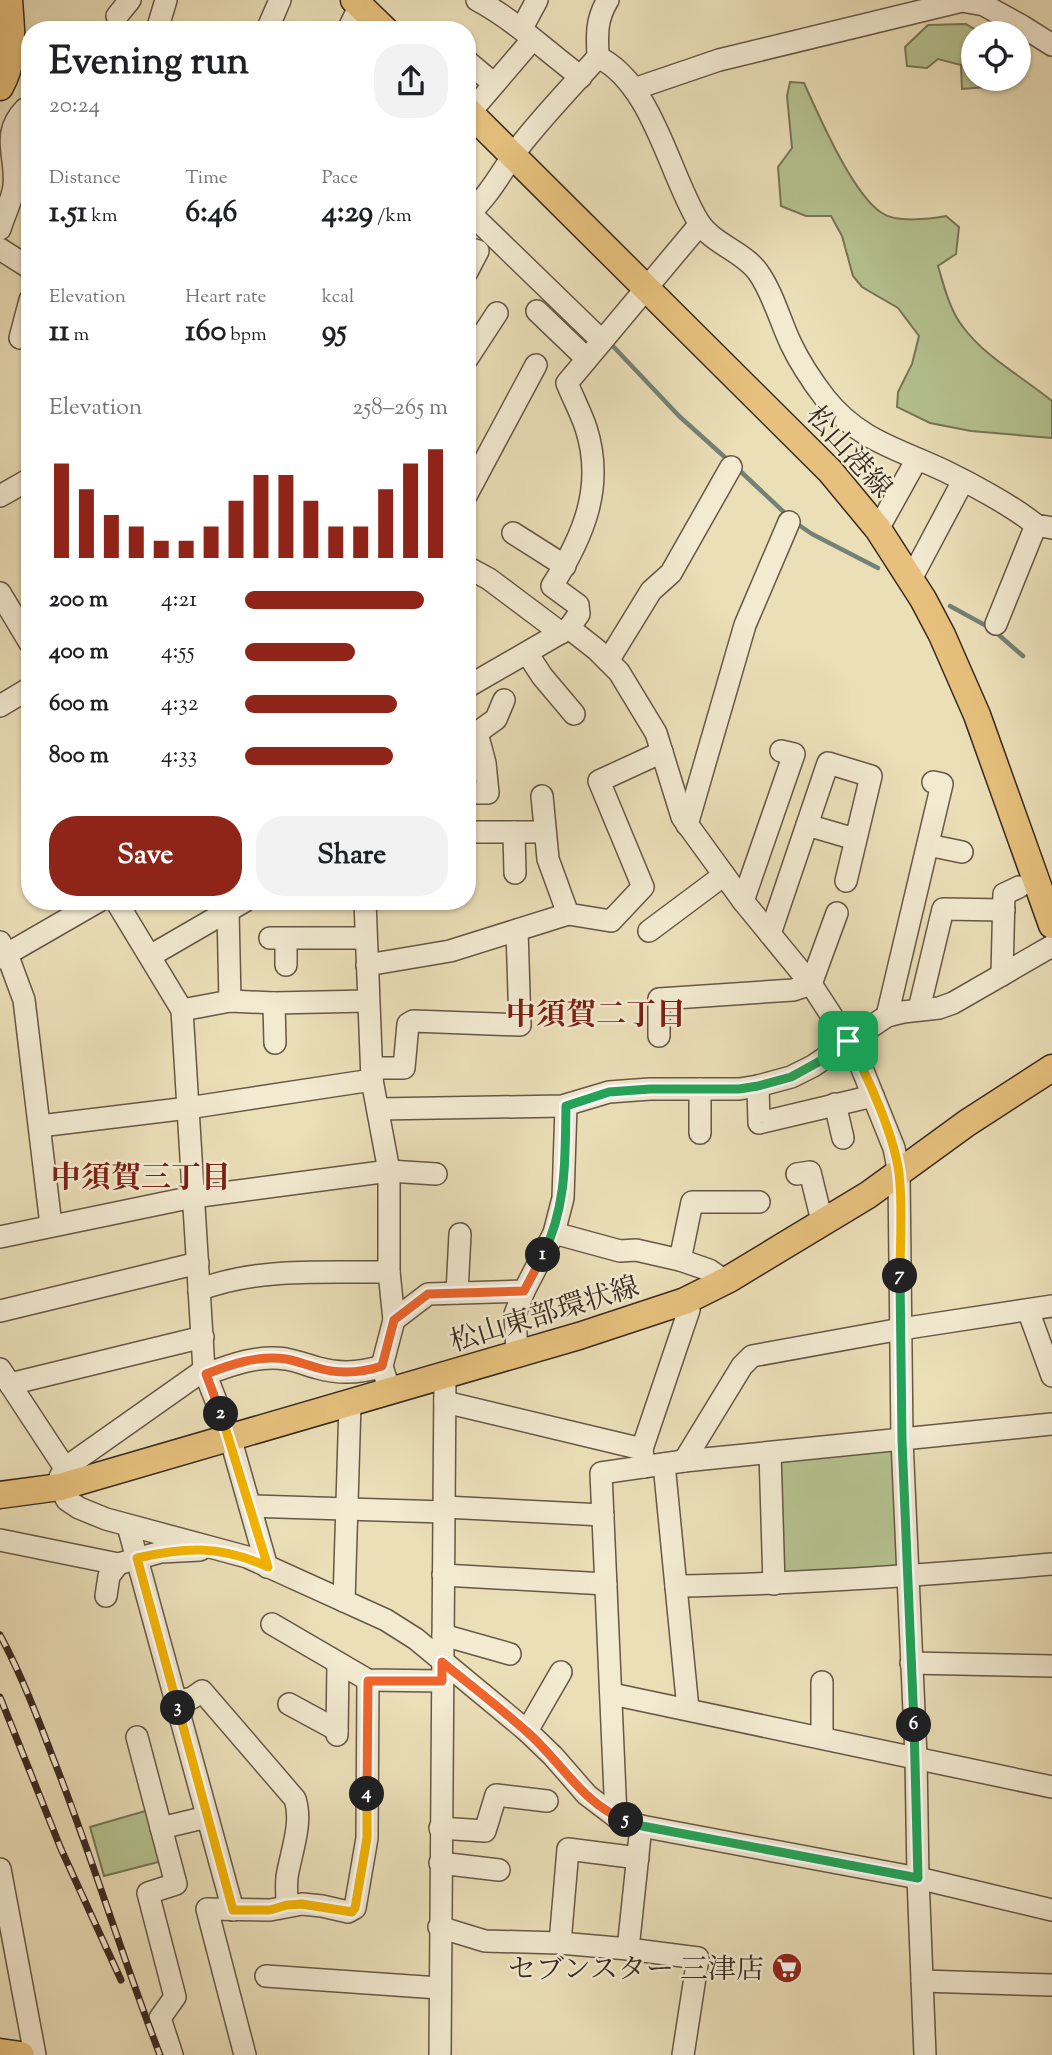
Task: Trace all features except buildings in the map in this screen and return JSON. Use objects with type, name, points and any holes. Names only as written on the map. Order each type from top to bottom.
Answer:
[{"type":"main road","points":[[1,86],[8,71],[13,43],[9,0]]},
{"type":"main road","points":[[351,12],[368,21]]},
{"type":"main road","name":"松山港線","points":[[476,120],[830,471],[878,529],[923,599],[961,674],[1052,925]]},
{"type":"main road","name":"松山東部環状線","points":[[0,1495],[230,1437],[390,1392],[445,1389],[517,1354],[685,1301],[725,1281],[867,1195],[967,1123],[1052,1068]]},
{"type":"main road","points":[[0,2052],[21,2055]]},
{"type":"street","points":[[160,21],[166,0]]},
{"type":"street","points":[[271,21],[280,0]]},
{"type":"street","points":[[477,0],[527,34],[580,77]]},
{"type":"street","points":[[476,104],[494,84],[527,34],[537,0]]},
{"type":"street","points":[[476,200],[598,57],[599,13],[608,0]]},
{"type":"street","points":[[634,89],[719,60],[962,1],[984,5],[1052,46]]},
{"type":"street","points":[[598,57],[619,70],[634,89],[700,224],[733,251],[748,259],[760,274],[792,346],[810,378],[842,416],[887,447],[964,481],[1044,526],[996,624]]},
{"type":"street","points":[[476,69],[494,84]]},
{"type":"street","points":[[1,86],[21,103]]},
{"type":"street","points":[[0,229],[14,185],[8,137],[15,117],[21,112]]},
{"type":"street","points":[[476,211],[602,341]]},
{"type":"street","points":[[476,682],[565,631],[579,614],[578,605],[552,586],[574,552],[593,497],[591,454],[586,428],[567,383],[700,224]]},
{"type":"street","points":[[0,249],[21,262]]},
{"type":"street","points":[[537,311],[587,359]]},
{"type":"street","points":[[476,345],[497,313]]},
{"type":"street","points":[[476,477],[536,365]]},
{"type":"street","points":[[878,529],[917,459]]},
{"type":"street","points":[[608,660],[651,591],[671,573],[731,467]]},
{"type":"street","points":[[911,579],[964,481]]},
{"type":"street","points":[[0,496],[21,484]]},
{"type":"street","points":[[687,825],[745,625],[789,522]]},
{"type":"street","points":[[513,533],[565,566]]},
{"type":"street","points":[[476,572],[608,660],[620,672],[656,733],[682,817],[743,901],[811,984],[848,1041],[859,1061],[894,1148],[899,1174],[902,1440],[916,1756],[925,2055]]},
{"type":"street","points":[[0,593],[21,628]]},
{"type":"street","points":[[527,653],[542,677],[574,714]]},
{"type":"street","points":[[0,706],[21,693]]},
{"type":"street","points":[[476,733],[496,719],[504,700]]},
{"type":"street","points":[[476,744],[485,763],[488,793],[477,793]]},
{"type":"street","points":[[743,901],[794,754],[781,751]]},
{"type":"street","points":[[367,965],[450,951],[568,914],[611,921],[643,887],[599,780],[662,752]]},
{"type":"street","points":[[770,934],[828,763],[871,776],[846,881]]},
{"type":"street","points":[[887,1016],[942,784],[933,782]]},
{"type":"street","points":[[542,796],[548,859],[568,914]]},
{"type":"street","points":[[807,825],[855,839]]},
{"type":"street","points":[[478,832],[545,832]]},
{"type":"street","points":[[514,832],[515,873]]},
{"type":"street","points":[[928,845],[962,852]]},
{"type":"street","points":[[649,931],[724,875]]},
{"type":"street","points":[[1002,975],[1004,894],[1019,887]]},
{"type":"street","points":[[919,1009],[943,909],[1004,910]]},
{"type":"street","points":[[51,1225],[24,1000],[2,951],[82,910]]},
{"type":"street","points":[[122,910],[182,1010],[205,1372],[230,1437],[268,1567]]},
{"type":"street","points":[[150,956],[230,910]]},
{"type":"street","points":[[230,1001],[237,910]]},
{"type":"street","points":[[365,910],[372,1074],[389,1171],[389,1272],[394,1320],[382,1366],[390,1392]]},
{"type":"street","points":[[811,984],[837,913]]},
{"type":"street","points":[[40,1126],[188,1108],[404,1068],[406,1030],[408,1024],[413,1021],[520,1025],[517,930]]},
{"type":"street","points":[[286,965],[278,939],[365,938]]},
{"type":"street","points":[[378,1109],[566,1106],[609,1092],[739,1089],[758,1086],[791,1077],[833,1054],[887,1016],[939,1008],[953,1003],[1052,946]]},
{"type":"street","points":[[659,1036],[659,999],[793,990],[811,984]]},
{"type":"street","points":[[182,1010],[230,1001],[368,1001]]},
{"type":"street","points":[[274,1003],[275,1043]]},
{"type":"street","points":[[758,1086],[759,1123],[873,1096]]},
{"type":"street","points":[[700,1089],[700,1133]]},
{"type":"street","points":[[835,1104],[843,1138]]},
{"type":"street","points":[[517,1354],[515,1314],[554,1233],[563,1198],[566,1106]]},
{"type":"street","points":[[0,1237],[193,1197],[389,1171],[436,1174]]},
{"type":"street","points":[[797,1174],[810,1172],[822,1221]]},
{"type":"street","points":[[680,1260],[692,1202],[759,1202]]},
{"type":"street","points":[[554,1233],[620,1251],[636,1250],[680,1260],[709,1270],[725,1281]]},
{"type":"street","points":[[457,1293],[460,1234]]},
{"type":"street","points":[[0,1311],[198,1263]]},
{"type":"street","points":[[199,1290],[219,1282],[281,1274],[389,1272]]},
{"type":"street","points":[[394,1320],[428,1294],[524,1291]]},
{"type":"street","points":[[685,1301],[688,1310],[659,1460],[677,1586],[688,1709]]},
{"type":"street","points":[[659,1460],[752,1356],[901,1329],[1052,1306]]},
{"type":"street","points":[[1028,1310],[1052,1376]]},
{"type":"street","points":[[203,1337],[5,1376],[62,1478],[67,1500],[79,1508],[128,1526],[247,1558],[386,1620],[416,1639],[442,1672],[527,1731],[554,1756],[587,1796],[616,1817],[642,1826],[918,1878],[1052,1910]]},
{"type":"street","points":[[62,1478],[205,1372],[248,1360],[268,1358],[286,1359],[320,1369],[350,1373],[382,1366]]},
{"type":"street","points":[[440,2055],[445,1389],[659,1460]]},
{"type":"street","points":[[344,1601],[350,1404]]},
{"type":"street","points":[[616,1817],[601,1473],[659,1460],[770,1453],[1052,1424]]},
{"type":"street","points":[[770,1453],[774,1584]]},
{"type":"street","points":[[250,1506],[603,1515]]},
{"type":"street","points":[[128,1526],[127,1561],[176,1702],[233,1910]]},
{"type":"street","points":[[0,1539],[127,1561],[161,1552],[213,1549]]},
{"type":"street","points":[[106,1596],[109,1576],[127,1561]]},
{"type":"street","points":[[677,1586],[774,1584],[1052,1564]]},
{"type":"street","points":[[443,1575],[606,1584]]},
{"type":"street","points":[[272,1624],[368,1681],[442,1672]]},
{"type":"street","points":[[443,1635],[510,1654]]},
{"type":"street","points":[[289,1704],[337,1732],[338,1663]]},
{"type":"street","points":[[911,1663],[1052,1666]]},
{"type":"street","points":[[527,1731],[561,1672]]},
{"type":"street","points":[[245,2055],[207,1909],[270,1910],[287,1905],[322,1906],[348,1912],[355,1908],[367,1838],[368,1681]]},
{"type":"street","points":[[822,1682],[822,1737]]},
{"type":"street","points":[[176,1702],[191,1698],[202,1691],[295,1799],[298,1821],[288,1877],[287,1905]]},
{"type":"street","points":[[612,1694],[916,1756],[1052,1787]]},
{"type":"street","points":[[137,1737],[176,1884],[148,1893],[175,1997],[160,2018],[173,2055]]},
{"type":"street","points":[[440,1828],[485,1831],[496,1795],[547,1801]]},
{"type":"street","points":[[161,1828],[207,1817]]},
{"type":"street","points":[[628,1949],[642,1826]]},
{"type":"street","points":[[560,1943],[568,1849],[638,1858]]},
{"type":"street","points":[[440,1863],[499,1870]]},
{"type":"street","points":[[0,1869],[35,2055]]},
{"type":"street","points":[[439,1927],[485,1941],[560,1943],[698,1958],[683,2055]]},
{"type":"street","points":[[266,1976],[439,1988]]},
{"type":"street","points":[[922,1981],[1052,1985]]},
{"type":"green space","points":[[961,24],[961,65],[938,59],[927,68],[907,66],[905,47],[928,25]]},
{"type":"green space","points":[[790,82],[804,83],[838,154],[871,204],[882,213],[896,218],[946,216],[959,227],[956,254],[938,266],[951,306],[958,321],[972,338],[1005,367],[1052,401],[1052,438],[971,431],[930,423],[897,407],[898,392],[912,364],[919,336],[898,308],[862,287],[853,276],[842,236],[831,216],[806,216],[781,206],[778,167],[792,148],[787,96]]},
{"type":"green space","points":[[902,1446],[904,1572],[779,1579],[774,1458]]},
{"type":"green space","points":[[152,1809],[166,1860],[104,1876],[90,1827]]},
{"type":"waterway","points":[[610,343],[679,416],[728,460]]},
{"type":"waterway","points":[[737,468],[787,515]]},
{"type":"waterway","points":[[796,523],[878,568]]},
{"type":"waterway","points":[[950,606],[992,629],[1023,656]]},
{"type":"railway","points":[[0,1635],[28,1695],[67,1795],[160,2055]]},
{"type":"railway","points":[[0,1697],[61,1849],[121,1980]]},
{"type":"place","name":"セブンスター 三津店","points":[[787,1968]]},
{"type":"district","name":"中須賀二丁目","points":[[596,1014]]},
{"type":"district","name":"中須賀三丁目","points":[[141,1177]]},
{"type":"route","points":[[848,1041],[859,1061],[894,1148],[899,1174],[902,1440],[916,1756],[918,1878],[642,1826],[616,1817],[587,1796],[554,1756],[527,1731],[442,1662],[442,1681],[368,1681],[367,1838],[355,1908],[352,1912],[302,1904],[270,1910],[233,1910],[137,1558],[161,1552],[213,1549],[268,1567],[230,1437],[206,1374],[248,1360],[268,1358],[286,1359],[320,1369],[350,1373],[382,1366],[394,1320],[428,1294],[524,1291],[554,1233],[563,1198],[566,1106],[609,1092],[739,1089],[758,1086],[791,1077],[813,1066],[848,1041]]}]
